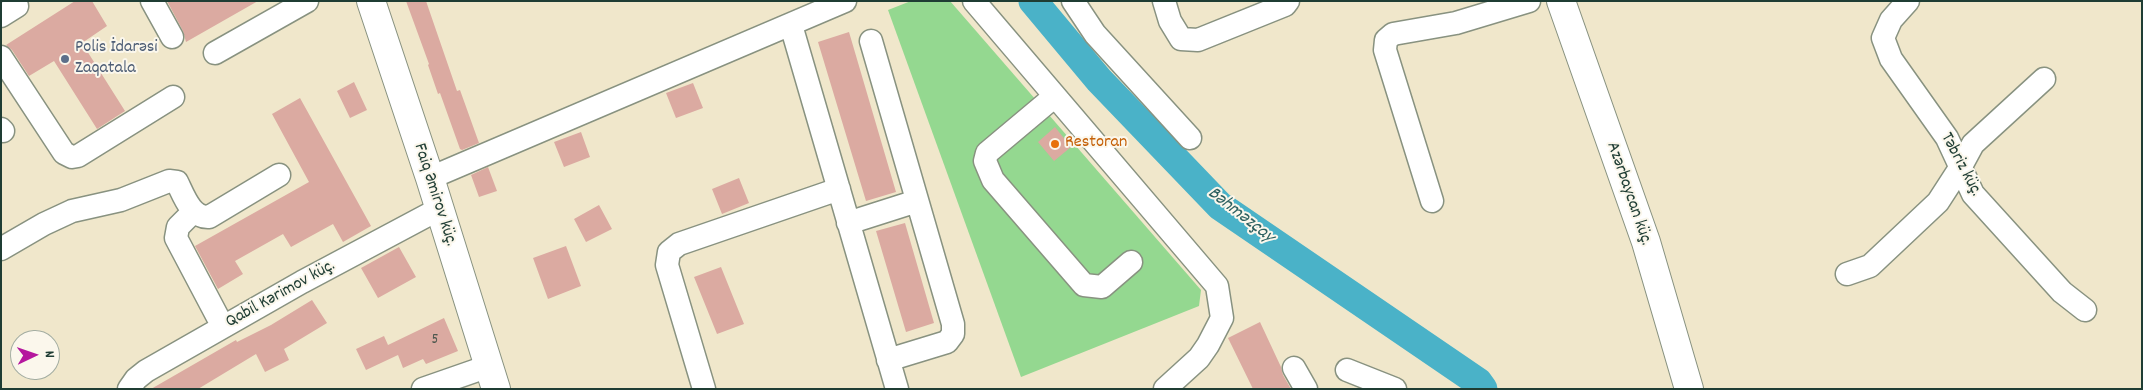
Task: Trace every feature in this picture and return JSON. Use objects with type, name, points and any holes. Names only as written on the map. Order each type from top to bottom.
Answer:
[{"type":"main road","name":"Azərbaycan küç.","points":[[1561,1],[1646,242],[1689,389]]},
{"type":"main road","name":"Faiq Əmirov küç.","points":[[374,2],[493,377]]},
{"type":"street","points":[[152,1],[172,37]]},
{"type":"street","points":[[215,53],[307,1]]},
{"type":"street","points":[[430,178],[845,1]]},
{"type":"street","points":[[974,1],[1217,286],[1222,318],[1199,358],[1165,389]]},
{"type":"street","points":[[1073,1],[1096,34],[1190,138]]},
{"type":"street","points":[[1164,1],[1170,21],[1180,39],[1198,40],[1285,5],[1288,1]]},
{"type":"street","points":[[1432,201],[1385,50],[1386,40],[1393,34],[1456,22],[1529,1]]},
{"type":"street","name":"Təbriz küç.","points":[[1908,1],[1891,20],[1883,38],[1891,59],[1947,138],[1973,194],[2062,292],[2085,310]]},
{"type":"street","points":[[791,25],[897,389]]},
{"type":"street","points":[[871,41],[953,324],[953,334],[947,342],[888,360]]},
{"type":"street","points":[[1,57],[64,153],[72,157],[78,156],[173,97]]},
{"type":"street","points":[[1847,274],[1870,266],[1938,202],[1973,144],[2044,78]]},
{"type":"street","points":[[1055,96],[987,153],[985,161],[993,180],[1084,285],[1102,287],[1131,262]]},
{"type":"street","points":[[1,249],[44,224],[72,211],[120,200],[170,181],[177,182],[193,212],[202,217],[209,217],[279,175]]},
{"type":"street","points":[[704,389],[667,265],[669,252],[678,244],[839,190]]},
{"type":"street","points":[[848,223],[917,201]]},
{"type":"street","name":"Qabil Kərimov küç.","points":[[129,389],[136,379],[146,371],[302,282],[439,209]]},
{"type":"street","points":[[193,212],[178,227],[176,238],[223,327]]},
{"type":"street","points":[[1294,368],[1306,389]]},
{"type":"street","points":[[1347,370],[1395,389]]},
{"type":"street","points":[[423,389],[493,377]]},
{"type":"green space","points":[[911,1],[950,1],[1201,290],[1199,306],[1021,377],[888,10]]},
{"type":"building","points":[[75,1],[92,1],[107,26],[82,43],[125,111],[97,129],[54,61],[29,76],[12,50],[6,45]]},
{"type":"building","points":[[167,1],[258,1],[186,42],[183,31]]},
{"type":"building","points":[[406,1],[426,1],[457,91],[460,90],[479,143],[462,150],[460,149],[440,93],[438,94]]},
{"type":"building","points":[[849,32],[896,192],[866,201],[818,42]]},
{"type":"building","points":[[354,82],[367,110],[350,118],[337,91]]},
{"type":"building","points":[[693,83],[703,108],[676,118],[666,93]]},
{"type":"building","points":[[300,98],[371,226],[343,242],[333,224],[291,247],[283,234],[235,261],[243,274],[218,289],[195,246],[309,182],[272,114]]},
{"type":"building","points":[[1055,127],[1071,147],[1054,161],[1038,142]]},
{"type":"building","points":[[581,132],[590,157],[564,167],[554,142]]},
{"type":"building","points":[[488,167],[497,191],[479,197],[471,175]]},
{"type":"building","points":[[739,178],[749,203],[722,214],[712,189]]},
{"type":"building","points":[[599,205],[612,229],[586,242],[574,219]]},
{"type":"building","points":[[905,223],[934,323],[906,332],[876,231]]},
{"type":"building","points":[[566,246],[581,286],[548,299],[533,258]]},
{"type":"building","points":[[399,247],[416,277],[378,298],[361,268]]},
{"type":"building","points":[[721,267],[744,324],[717,334],[694,277]]},
{"type":"building","points":[[312,300],[327,323],[284,349],[289,360],[265,372],[256,354],[198,389],[151,389],[236,340],[237,342],[271,325]]},
{"type":"building","points":[[444,318],[458,351],[426,364],[423,359],[403,368],[398,355],[366,370],[356,349],[384,336],[388,345]]},
{"type":"building","points":[[1260,322],[1291,389],[1253,389],[1228,338]]},
{"type":"waterway","name":"Bəhməzçay","points":[[1033,1],[1099,80],[1220,206],[1478,382],[1483,389]]},
{"type":"place","name":"Polis İdarəsi Zaqatala","points":[[65,59]]},
{"type":"place","name":"Restoran","points":[[1055,144]]}]
